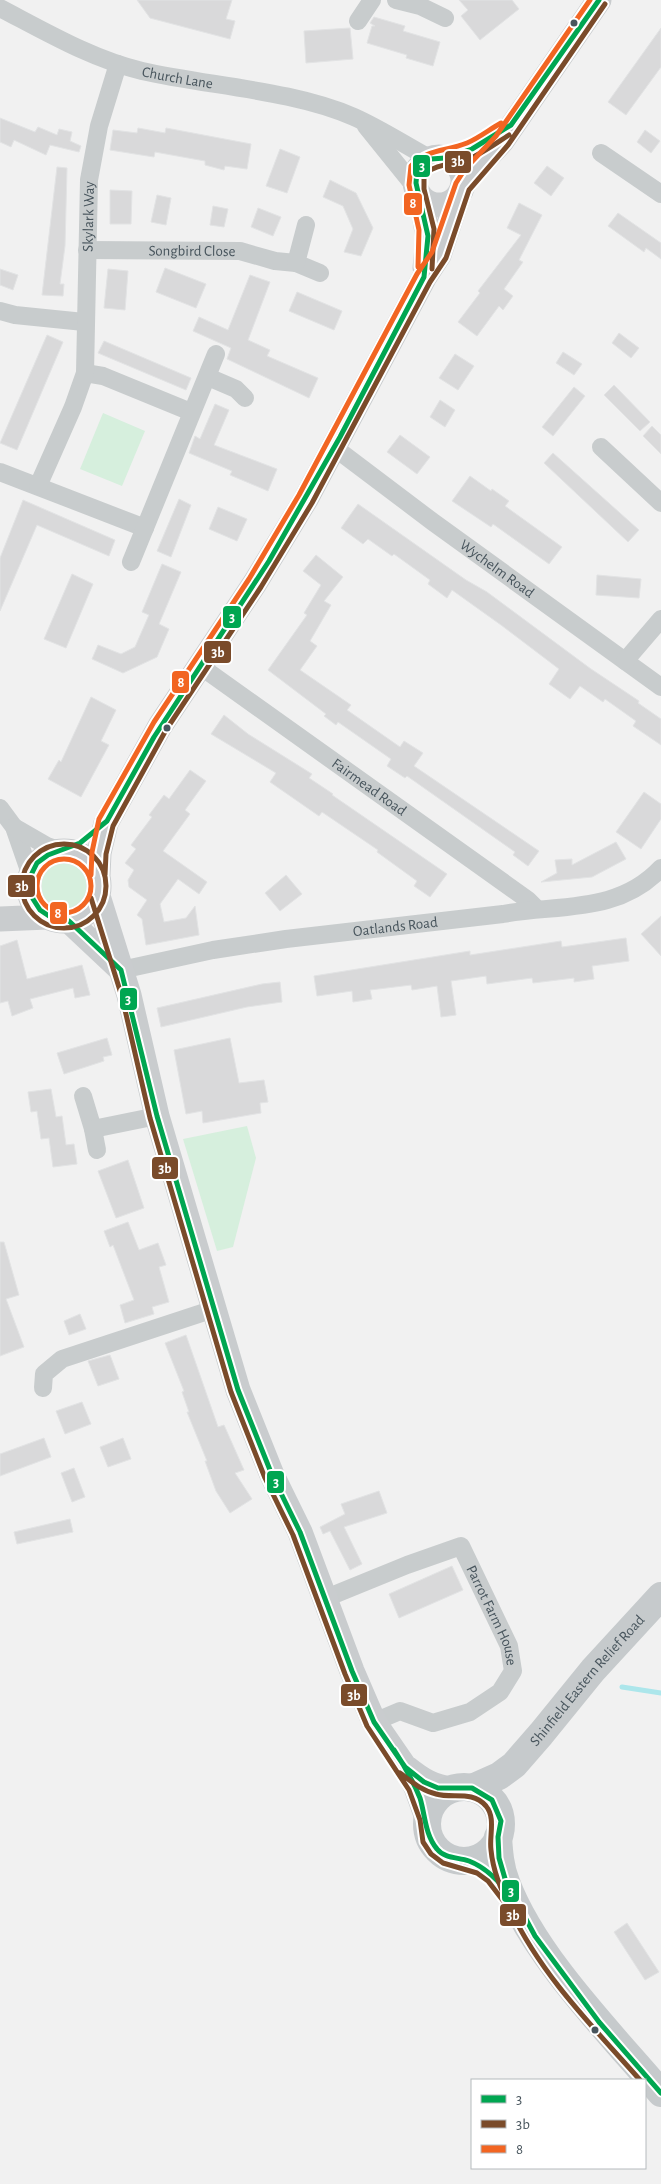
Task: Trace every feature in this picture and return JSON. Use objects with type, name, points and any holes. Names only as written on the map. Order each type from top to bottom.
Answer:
[{"type":"main road","points":[[1,919],[58,919],[87,913],[98,885],[99,854],[106,823],[160,726],[256,583],[335,448],[424,278],[439,255],[460,192],[471,174],[502,141],[599,0]]},
{"type":"main road","points":[[424,278],[428,238],[418,193],[417,170],[438,158],[472,149],[511,126]]},
{"type":"main road","points":[[418,193],[429,203],[439,206],[449,203],[460,192],[459,169],[454,162],[438,158]]},
{"type":"main road","points":[[1,919],[18,905],[38,862],[45,857],[64,851],[106,823]]},
{"type":"main road","points":[[64,851],[80,855],[91,863],[139,1036],[157,1116],[238,1390],[254,1435],[300,1532],[352,1670],[374,1722],[405,1767],[416,1787],[427,1818],[430,1840],[446,1856],[466,1860],[480,1866],[493,1876],[518,1906]]},
{"type":"main road","points":[[30,881],[32,899],[38,910],[58,919],[120,970]]},
{"type":"main road","name":"Shinfield Eastern Relief Road","points":[[462,1789],[499,1776],[514,1764],[593,1670],[661,1596]]},
{"type":"main road","name":"Shinfield Eastern Relief Road","points":[[498,1824],[501,1795],[514,1764]]},
{"type":"main road","points":[[405,1767],[424,1782],[438,1788],[462,1789],[488,1796],[498,1824],[500,1858],[506,1882],[534,1936],[599,2022],[661,2093]]},
{"type":"main road","points":[[427,1818],[437,1798],[462,1789]]},
{"type":"main road","points":[[466,1860],[483,1856],[491,1849],[498,1824]]},
{"type":"street","points":[[358,21],[372,0]]},
{"type":"street","points":[[396,0],[420,6],[445,18]]},
{"type":"street","name":"Church Lane","points":[[0,8],[98,57],[118,64],[304,102],[354,117],[438,158]]},
{"type":"street","name":"Skylark Way","points":[[38,486],[73,407],[85,373],[84,322],[89,180],[96,142],[118,64]]},
{"type":"street","name":"Church Lane","points":[[365,123],[418,193]]},
{"type":"street","points":[[601,153],[661,194]]},
{"type":"street","points":[[296,263],[306,225]]},
{"type":"street","name":"Songbird Close","points":[[87,250],[240,251],[275,262],[296,263],[320,273]]},
{"type":"street","points":[[0,311],[15,315],[84,322]]},
{"type":"street","points":[[131,562],[216,354]]},
{"type":"street","points":[[85,373],[103,376],[191,412]]},
{"type":"street","points":[[208,377],[236,389],[245,398]]},
{"type":"street","points":[[601,447],[661,503]]},
{"type":"street","name":"Wychelm Road","points":[[335,448],[661,687]]},
{"type":"street","points":[[0,472],[145,528]]},
{"type":"street","points":[[625,661],[661,619]]},
{"type":"street","name":"Fairmead Road","points":[[200,666],[528,900],[536,908]]},
{"type":"street","points":[[0,808],[14,826],[47,846],[64,851]]},
{"type":"street","points":[[14,826],[30,881]]},
{"type":"street","name":"Oatlands Road","points":[[120,970],[154,961],[232,948],[503,914],[536,908],[569,908],[628,894],[661,868]]},
{"type":"street","points":[[83,1096],[97,1150]]},
{"type":"street","points":[[93,1129],[157,1116]]},
{"type":"street","points":[[43,1388],[44,1374],[62,1359],[214,1309]]},
{"type":"street","name":"Parrot Farm House","points":[[326,1598],[407,1564],[461,1546],[509,1646],[512,1671],[500,1692],[470,1712],[433,1723],[400,1711],[374,1722]]},
{"type":"green space","points":[[103,413],[145,431],[122,486],[80,469]]},
{"type":"green space","points":[[64,859],[74,861],[83,867],[89,876],[91,886],[89,896],[83,905],[74,911],[64,913],[54,911],[45,905],[39,896],[37,886],[39,876],[45,867],[54,861]]},
{"type":"green space","points":[[247,1126],[256,1158],[233,1247],[217,1251],[183,1139]]},
{"type":"building","points":[[137,0],[232,0],[226,19],[235,21],[230,39],[150,18]]},
{"type":"building","points":[[459,0],[512,0],[519,9],[480,40],[461,16],[468,10]]},
{"type":"building","points":[[374,17],[405,26],[403,31],[440,42],[433,66],[406,58],[407,55],[367,43],[372,26],[375,26],[370,23]]},
{"type":"building","points":[[350,28],[353,59],[306,63],[304,31]]},
{"type":"building","points":[[661,28],[661,67],[626,115],[608,102]]},
{"type":"building","points":[[0,118],[35,132],[38,127],[57,135],[59,129],[72,132],[70,141],[81,146],[79,152],[50,145],[46,155],[14,140],[11,147],[0,142]]},
{"type":"building","points":[[138,128],[165,133],[166,128],[251,144],[247,169],[225,166],[224,170],[205,165],[205,161],[155,152],[154,157],[110,150],[113,130],[137,133]]},
{"type":"building","points":[[645,130],[660,141],[651,153],[637,142]]},
{"type":"building","points":[[280,149],[300,157],[287,193],[266,186]]},
{"type":"building","points":[[547,166],[564,178],[551,196],[534,183]]},
{"type":"building","points":[[57,167],[67,168],[65,246],[60,284],[64,284],[63,296],[42,295]]},
{"type":"building","points":[[330,180],[356,193],[373,228],[361,256],[344,252],[353,229],[343,206],[323,197]]},
{"type":"building","points":[[110,190],[132,191],[131,224],[110,224]]},
{"type":"building","points":[[157,195],[171,198],[166,225],[151,222]]},
{"type":"building","points":[[519,203],[542,215],[519,260],[523,262],[504,289],[513,296],[503,310],[499,306],[477,336],[458,322],[480,293],[478,291],[521,235],[507,228]]},
{"type":"building","points":[[213,206],[228,209],[224,227],[210,225]]},
{"type":"building","points":[[258,208],[281,217],[273,236],[251,227]]},
{"type":"building","points":[[618,213],[661,243],[661,259],[646,248],[644,252],[608,226]]},
{"type":"building","points":[[165,268],[206,284],[196,308],[156,292]]},
{"type":"building","points":[[0,269],[18,275],[13,290],[0,285]]},
{"type":"building","points":[[108,269],[128,271],[125,310],[104,308]]},
{"type":"building","points":[[250,275],[270,282],[248,340],[270,350],[267,356],[318,378],[309,398],[227,359],[231,348],[193,331],[199,317],[228,330]]},
{"type":"building","points":[[297,292],[342,311],[334,330],[289,311]]},
{"type":"building","points":[[619,333],[639,348],[631,358],[612,343]]},
{"type":"building","points":[[47,335],[63,342],[17,450],[0,443]]},
{"type":"building","points":[[104,341],[191,378],[186,390],[98,353]]},
{"type":"building","points":[[563,352],[582,364],[574,375],[556,363]]},
{"type":"building","points":[[455,354],[474,366],[458,390],[439,378]]},
{"type":"building","points":[[614,385],[650,422],[640,431],[604,395]]},
{"type":"building","points":[[574,387],[585,396],[553,436],[542,427]]},
{"type":"building","points":[[440,400],[455,410],[445,427],[430,417]]},
{"type":"building","points":[[215,404],[229,410],[214,445],[277,469],[268,491],[230,475],[232,471],[189,453],[195,436],[200,439]]},
{"type":"building","points":[[652,426],[661,435],[661,454],[643,436]]},
{"type":"building","points":[[400,435],[430,457],[417,474],[387,452]]},
{"type":"building","points":[[553,453],[639,530],[628,542],[544,463]]},
{"type":"building","points":[[470,476],[509,501],[505,506],[562,547],[549,564],[493,524],[491,527],[452,501]]},
{"type":"building","points":[[179,499],[191,505],[171,557],[157,551]]},
{"type":"building","points":[[23,500],[115,540],[109,556],[37,525],[0,611],[0,558]]},
{"type":"building","points":[[358,504],[466,580],[487,592],[591,669],[639,701],[638,703],[661,719],[661,745],[633,726],[636,721],[605,699],[603,702],[580,686],[570,699],[549,684],[559,669],[501,625],[452,590],[447,598],[428,584],[430,580],[394,554],[392,556],[368,539],[363,544],[341,528]]},
{"type":"building","points":[[218,507],[247,519],[237,541],[209,529]]},
{"type":"building","points":[[316,555],[343,577],[324,601],[331,605],[310,641],[317,646],[300,670],[351,705],[347,710],[400,747],[404,741],[423,753],[414,766],[539,851],[528,866],[513,855],[515,852],[407,776],[405,778],[387,766],[391,759],[338,722],[336,725],[324,716],[326,714],[268,670],[307,615],[304,613],[321,585],[303,571]]},
{"type":"building","points":[[162,564],[181,572],[159,624],[169,629],[157,657],[123,673],[92,659],[98,645],[121,654],[135,647],[149,615],[142,612]]},
{"type":"building","points":[[72,574],[93,584],[66,648],[44,639]]},
{"type":"building","points":[[597,575],[641,579],[639,598],[596,595]]},
{"type":"building","points":[[91,697],[116,710],[101,741],[109,745],[81,797],[48,779],[59,760],[61,762]]},
{"type":"building","points":[[224,715],[248,734],[312,774],[309,778],[447,874],[430,897],[414,886],[417,881],[377,852],[378,850],[322,812],[319,816],[270,782],[276,773],[211,734]]},
{"type":"building","points":[[190,770],[206,781],[185,810],[190,814],[163,851],[207,882],[199,894],[178,879],[160,904],[164,922],[186,918],[195,906],[199,935],[146,945],[142,919],[137,915],[147,900],[129,887],[128,880],[134,870],[125,863],[136,849],[131,845],[152,817],[149,815],[164,795],[169,799]]},
{"type":"building","points":[[644,792],[661,804],[661,819],[641,849],[616,832]]},
{"type":"building","points":[[616,842],[626,859],[592,877],[541,882],[557,873],[555,860],[572,859],[572,865]]},
{"type":"building","points":[[286,875],[302,894],[280,911],[265,893]]},
{"type":"building","points":[[661,916],[661,956],[641,934]]},
{"type":"building","points":[[626,938],[629,961],[592,966],[594,979],[574,982],[574,978],[533,983],[532,978],[487,984],[486,976],[451,981],[456,1015],[441,1017],[437,986],[412,990],[411,985],[370,990],[372,999],[353,1002],[352,991],[317,996],[314,976],[470,951],[470,955],[561,941],[562,947]]},
{"type":"building","points":[[17,940],[27,979],[82,965],[90,995],[75,998],[73,988],[30,999],[33,1008],[12,1016],[8,1001],[0,1003],[0,946]]},
{"type":"building","points":[[280,982],[282,1002],[247,1007],[161,1027],[157,1008],[262,984]]},
{"type":"building","points":[[107,1038],[112,1055],[103,1057],[104,1061],[64,1074],[57,1053]]},
{"type":"building","points":[[230,1038],[239,1083],[264,1080],[268,1102],[260,1103],[261,1113],[203,1123],[202,1111],[186,1114],[174,1050]]},
{"type":"building","points":[[51,1089],[56,1117],[62,1116],[66,1145],[74,1144],[77,1164],[53,1167],[49,1138],[41,1139],[37,1111],[31,1112],[28,1092]]},
{"type":"building","points":[[128,1160],[144,1208],[116,1218],[98,1171]]},
{"type":"building","points":[[128,1222],[139,1250],[158,1243],[166,1265],[159,1267],[169,1302],[152,1307],[154,1314],[125,1323],[120,1305],[134,1300],[113,1245],[110,1247],[104,1231]]},
{"type":"building","points":[[0,1242],[4,1242],[19,1295],[6,1299],[24,1347],[0,1356]]},
{"type":"building","points":[[80,1314],[86,1329],[69,1335],[64,1321]]},
{"type":"building","points":[[186,1335],[218,1427],[224,1425],[244,1470],[235,1473],[252,1499],[230,1513],[216,1491],[205,1461],[207,1461],[187,1412],[189,1412],[182,1392],[184,1391],[165,1343]]},
{"type":"building","points":[[110,1355],[119,1379],[98,1386],[88,1361]]},
{"type":"building","points":[[82,1402],[91,1424],[65,1434],[56,1411]]},
{"type":"building","points":[[44,1438],[51,1457],[0,1476],[0,1454]]},
{"type":"building","points":[[123,1438],[131,1459],[108,1467],[100,1447]]},
{"type":"building","points":[[74,1468],[85,1497],[72,1502],[61,1473]]},
{"type":"building","points":[[379,1491],[387,1513],[344,1527],[362,1564],[350,1570],[330,1531],[323,1534],[320,1527],[345,1514],[341,1504]]},
{"type":"building","points":[[70,1519],[73,1532],[17,1544],[14,1532]]},
{"type":"building","points":[[452,1566],[463,1590],[399,1618],[389,1594]]},
{"type":"building","points":[[627,1923],[659,1972],[645,1980],[614,1932]]},
{"type":"waterway","points":[[622,1687],[661,1693]]},
{"type":"transit line","name":"8","points":[[91,875],[92,852],[99,819],[154,722],[249,579],[299,495],[417,274],[432,252],[456,183],[465,169],[496,136],[590,0]]},
{"type":"transit line","name":"3","points":[[599,0],[511,125],[472,149],[445,158],[431,159],[417,170],[416,183],[428,236],[424,277],[340,437],[269,561],[154,737],[107,821],[80,843],[48,855],[37,863],[31,875],[30,887],[33,899],[40,910],[52,918],[69,921],[121,970],[157,1116],[238,1390],[272,1475],[300,1532],[352,1671],[374,1722],[405,1767],[424,1782],[438,1788],[472,1788],[492,1800],[501,1821],[498,1837],[499,1858],[506,1882],[535,1936],[599,2022],[661,2093]]},
{"type":"transit line","name":"3b","points":[[105,875],[106,854],[113,826],[166,730],[261,587],[312,503],[430,282],[446,258],[469,190],[508,145],[605,4]]},
{"type":"transit line","name":"8","points":[[418,267],[419,230],[409,185],[411,166],[417,160],[430,153],[471,141],[501,123]]},
{"type":"transit line","name":"3b","points":[[432,269],[434,229],[424,189],[424,174],[435,168],[475,156],[509,135]]},
{"type":"transit line","name":"3b","points":[[56,844],[72,844],[88,851],[99,862],[106,878],[106,886],[103,902],[94,916],[88,921],[72,928],[56,928],[40,921],[29,910],[22,894],[22,878],[29,862],[40,851],[56,844]]},
{"type":"transit line","name":"8","points":[[59,859],[69,859],[79,863],[87,871],[91,886],[87,901],[79,909],[69,913],[59,913],[49,909],[41,901],[37,891],[37,881],[41,871],[49,863],[59,859]]},
{"type":"transit line","name":"3b","points":[[91,898],[122,997],[150,1118],[231,1392],[265,1478],[293,1535],[345,1674],[367,1726],[409,1790],[420,1820],[423,1842],[431,1854],[443,1863],[477,1873],[488,1881],[511,1911]]},
{"type":"transit line","name":"3","points":[[394,1750],[420,1798],[428,1831],[437,1849],[444,1855],[469,1861],[485,1870],[505,1889],[520,1912]]},
{"type":"transit line","name":"3b","points":[[400,1773],[431,1793],[469,1796],[481,1801],[486,1806],[491,1816],[491,1850],[496,1874],[523,1935],[553,1979],[587,2021],[639,2079]]}]
